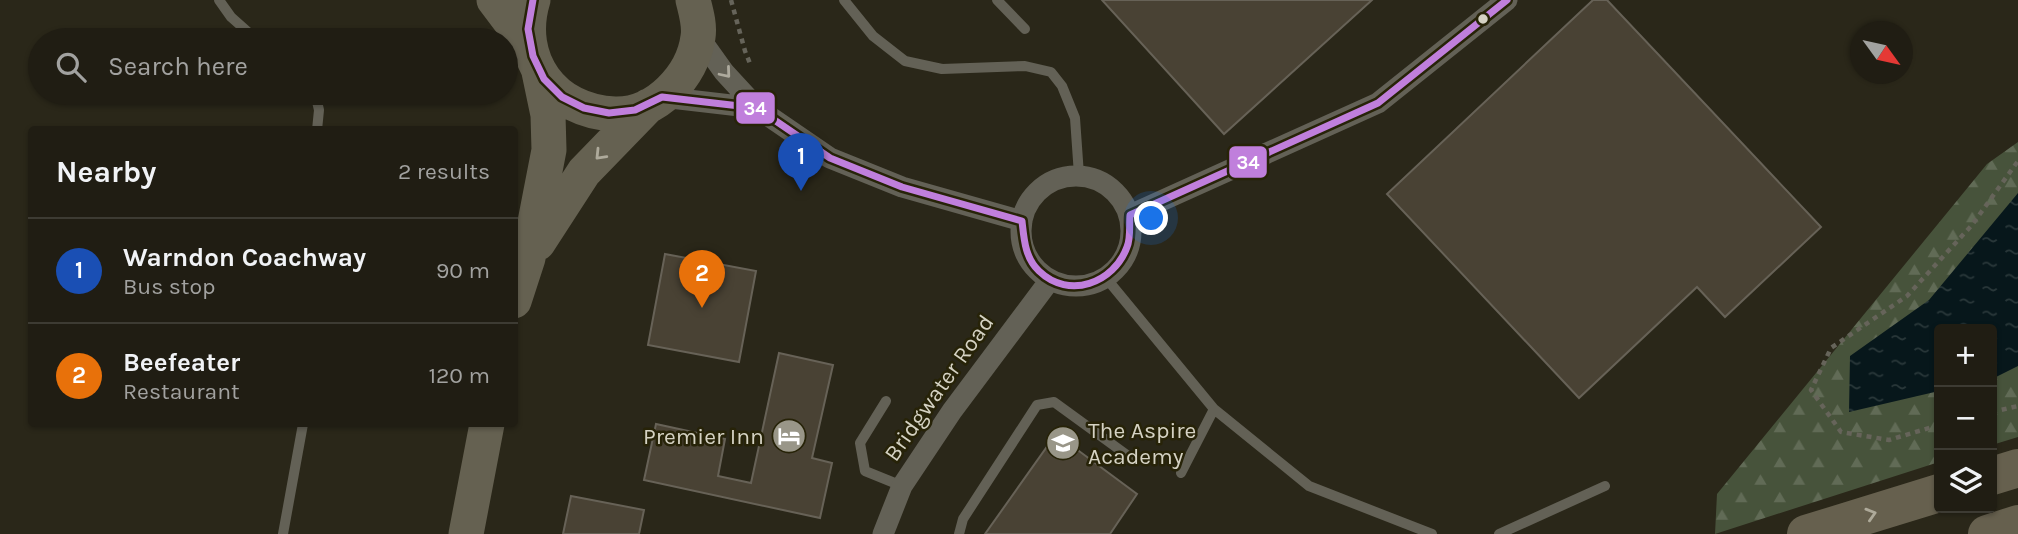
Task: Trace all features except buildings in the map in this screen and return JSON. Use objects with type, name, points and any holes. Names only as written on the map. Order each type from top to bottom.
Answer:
[{"type":"highway","points":[[1997,474],[2018,468]]},
{"type":"highway","points":[[1806,534],[1934,495]]},
{"type":"highway","points":[[1987,534],[2018,524]]},
{"type":"main road","points":[[495,0],[513,28]]},
{"type":"main road","points":[[518,289],[528,258],[549,149],[548,115],[533,58],[527,18],[533,0]]},
{"type":"main road","points":[[518,35],[559,96],[587,110],[618,114],[655,101],[671,91],[689,68],[699,37],[693,0]]},
{"type":"main road","points":[[528,258],[584,172],[655,101]]},
{"type":"main road","points":[[466,534],[486,427]]},
{"type":"street","points":[[1130,215],[1378,103],[1507,0]]},
{"type":"street","points":[[699,37],[724,72],[757,108],[830,158],[902,187],[1022,221]]},
{"type":"street","points":[[655,101],[757,108]]},
{"type":"street","points":[[1079,175],[1098,180],[1112,188],[1123,200],[1130,215],[1132,233],[1120,266],[1106,278],[1093,284],[1063,285],[1050,280],[1036,269],[1026,255],[1021,238],[1022,221],[1028,204],[1038,191],[1051,181],[1079,175]]},
{"type":"street","name":"Bridgwater Road","points":[[883,534],[902,486],[952,411],[1050,280]]},
{"type":"lane","points":[[219,0],[231,17],[243,28]]},
{"type":"lane","points":[[844,0],[873,36],[905,61],[942,69],[1025,66],[1051,72],[1062,86],[1076,118],[1079,175]]},
{"type":"lane","points":[[997,0],[1025,29]]},
{"type":"lane","points":[[317,126],[318,105]]},
{"type":"lane","points":[[1106,278],[1214,409],[1308,486],[1433,534]]},
{"type":"lane","points":[[886,401],[860,443],[865,471],[902,486]]},
{"type":"lane","points":[[959,534],[963,519],[1037,405],[1054,402],[1131,458]]},
{"type":"lane","points":[[1181,473],[1214,409]]},
{"type":"lane","points":[[283,534],[302,427]]},
{"type":"lane","points":[[1499,534],[1605,486]]},
{"type":"path","points":[[731,0],[754,73]]},
{"type":"path","points":[[1934,426],[1889,440],[1841,432],[1811,390],[1831,348],[1907,296],[1972,225],[2018,161]]},
{"type":"path","points":[[1997,411],[2018,406]]},
{"type":"green space","points":[[2018,142],[2018,437],[1997,443],[1997,324],[1934,324],[1934,464],[1715,534],[1717,494],[1987,164]]},
{"type":"water","points":[[2018,193],[2018,366],[1997,376],[1997,324],[1934,324],[1934,392],[1849,412],[1850,356],[1929,300]]},
{"type":"transit line","name":"34","points":[[533,0],[528,29],[533,56],[544,79],[562,97],[584,108],[609,113],[635,110],[662,97],[757,108],[830,158],[902,187],[1022,221],[1026,248],[1034,266],[1051,280],[1077,286],[1101,278],[1121,260],[1128,243],[1130,215],[1378,103],[1507,0]]},
{"type":"place","name":"Warndon Coachway","points":[[801,191]]},
{"type":"place","name":"Beefeater","points":[[702,308]]},
{"type":"place","name":"Premier Inn","points":[[789,436]]},
{"type":"place","name":"The Aspire Academy","points":[[1063,443]]}]
